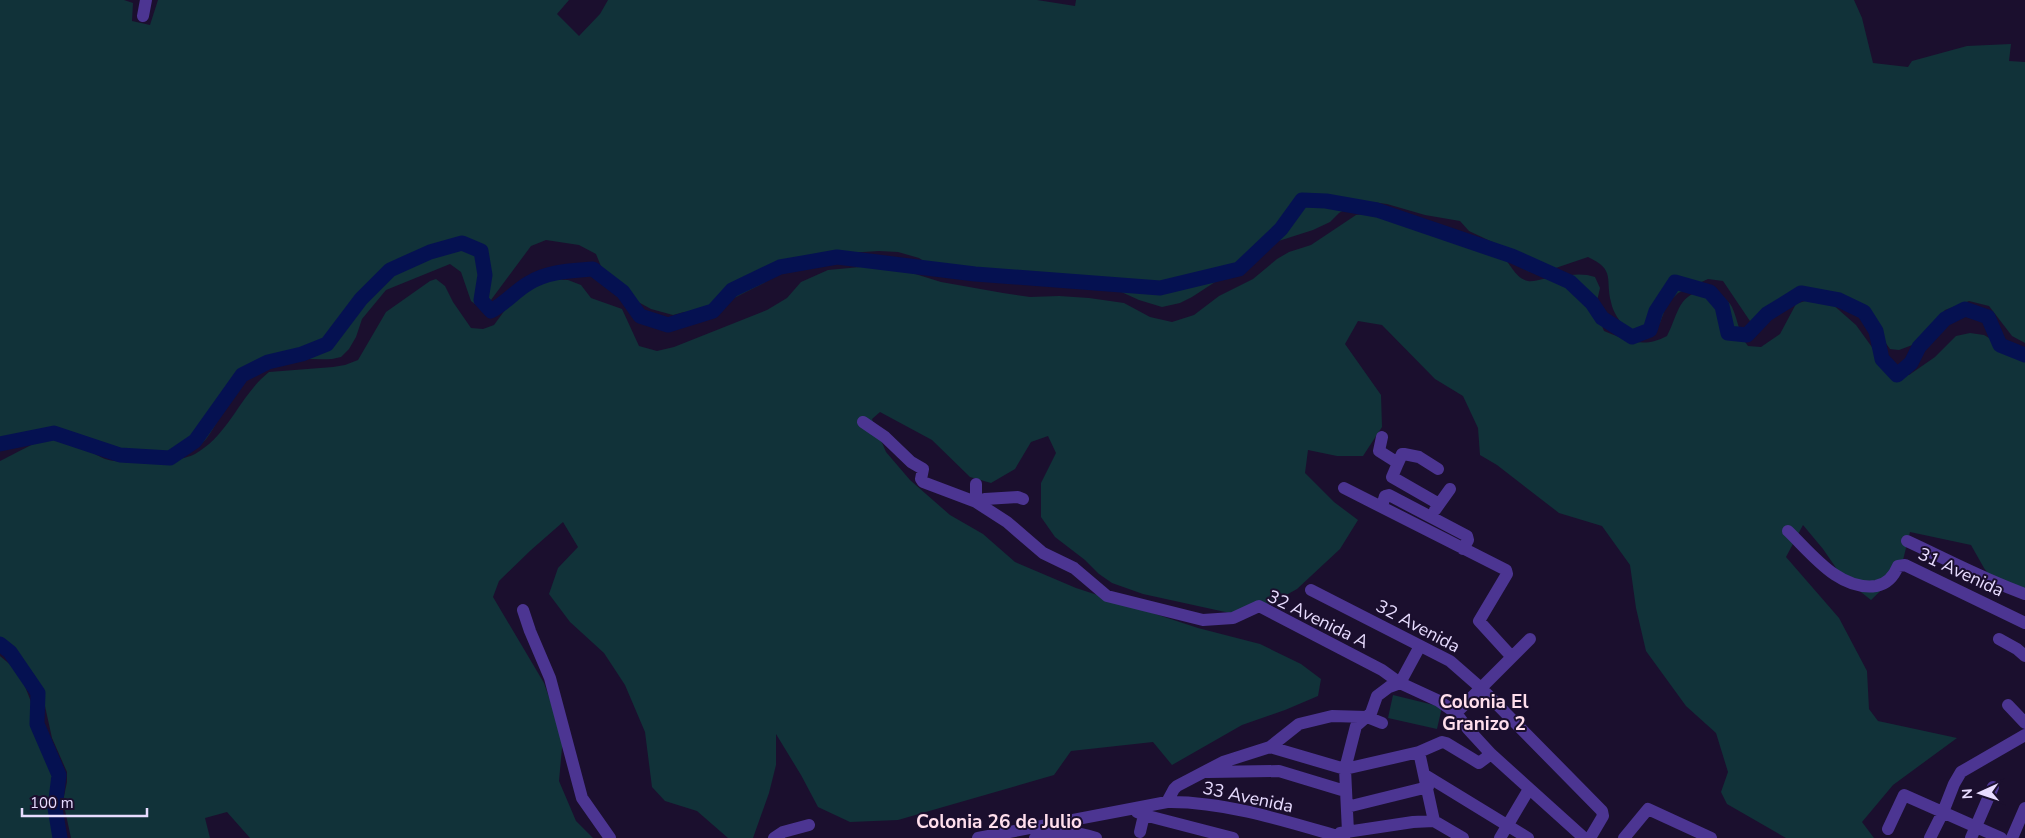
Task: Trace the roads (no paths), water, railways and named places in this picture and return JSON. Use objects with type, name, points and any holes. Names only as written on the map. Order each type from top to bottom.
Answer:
[{"type":"street","points":[[144,16],[146,0]]},
{"type":"street","name":"32 Avenida A","points":[[863,422],[884,437],[912,462],[922,462],[924,470],[923,482],[976,502],[1006,522],[1043,553],[1074,568],[1107,596],[1203,620],[1233,618],[1259,606],[1382,670],[1400,683],[1439,701],[1456,713],[1491,754],[1584,838]]},
{"type":"street","points":[[1382,437],[1379,451],[1398,463]]},
{"type":"street","points":[[1438,469],[1418,458],[1402,454],[1392,474],[1394,479],[1439,504]]},
{"type":"street","points":[[976,484],[976,502],[985,499],[1018,497],[1023,499]]},
{"type":"street","points":[[1344,488],[1508,572],[1478,622],[1511,656]]},
{"type":"street","points":[[1431,516],[1450,489]]},
{"type":"street","points":[[1382,506],[1385,496],[1389,495],[1431,516],[1467,536],[1468,540],[1463,549]]},
{"type":"street","name":"31 Avenida","points":[[1788,531],[1822,564],[1844,581],[1859,586],[1880,585],[1887,582],[1901,564],[2025,623]]},
{"type":"street","points":[[1907,541],[1980,574],[1999,585],[2025,594]]},
{"type":"street","points":[[1992,606],[1999,585]]},
{"type":"street","name":"32 Avenida","points":[[1311,590],[1450,661],[1482,690],[1603,814],[1590,838]]},
{"type":"street","points":[[523,610],[550,678],[582,798],[610,838]]},
{"type":"street","points":[[1456,713],[1482,690],[1511,656],[1530,639]]},
{"type":"street","points":[[1999,639],[2025,656]]},
{"type":"street","points":[[1339,836],[1347,807],[1345,768],[1356,726],[1371,713],[1377,696],[1389,687],[1400,683],[1420,646]]},
{"type":"street","points":[[2008,705],[2025,723]]},
{"type":"street","points":[[1167,802],[1174,789],[1223,762],[1270,747],[1299,724],[1332,716],[1367,717],[1382,723]]},
{"type":"street","points":[[1456,749],[1468,729]]},
{"type":"street","points":[[1930,838],[1954,784],[1962,772],[2025,735]]},
{"type":"street","points":[[1270,747],[1345,768],[1420,752],[1442,742],[1479,763],[1491,754]]},
{"type":"street","points":[[1420,752],[1434,822],[1463,838]]},
{"type":"street","points":[[1203,772],[1279,771],[1345,791]]},
{"type":"street","points":[[1347,807],[1426,781],[1508,825],[1528,838]]},
{"type":"street","points":[[1974,833],[1993,787]]},
{"type":"street","points":[[1500,838],[1529,789]]},
{"type":"street","points":[[1888,829],[1904,795],[1943,812],[1974,833],[2001,838]]},
{"type":"street","name":"33 Avenida","points":[[978,838],[1167,802],[1225,807],[1339,836],[1361,834],[1413,822],[1434,822]]},
{"type":"street","points":[[2012,838],[2025,808]]},
{"type":"street","points":[[1624,838],[1648,809],[1705,837]]},
{"type":"street","points":[[1131,810],[1233,838]]},
{"type":"street","points":[[1140,832],[1144,815]]},
{"type":"street","points":[[774,838],[783,832],[809,825]]},
{"type":"street","points":[[1035,838],[1068,832],[1080,832],[1096,838]]},
{"type":"waterway","points":[[0,444],[54,433],[120,455],[170,458],[195,441],[242,375],[268,362],[302,354],[327,344],[361,299],[390,270],[430,252],[462,243],[481,251],[485,275],[481,300],[491,311],[536,279],[560,272],[593,269],[623,292],[640,316],[668,325],[713,311],[732,290],[780,267],[837,257],[975,274],[1160,288],[1239,269],[1281,229],[1302,200],[1326,201],[1377,210],[1512,256],[1570,282],[1592,303],[1602,318],[1632,337],[1650,330],[1656,311],[1675,282],[1710,292],[1722,306],[1728,333],[1747,335],[1767,314],[1801,293],[1839,300],[1864,312],[1876,331],[1882,359],[1897,375],[1911,363],[1919,347],[1945,319],[1965,309],[1988,317],[2000,345],[2025,355]]},
{"type":"waterway","points":[[0,644],[10,652],[38,693],[37,724],[59,775],[55,808],[60,838]]},
{"type":"district","name":"Colonia El Granizo 2","points":[[1484,713]]},
{"type":"district","name":"Colonia 26 de Julio","points":[[999,822]]}]
